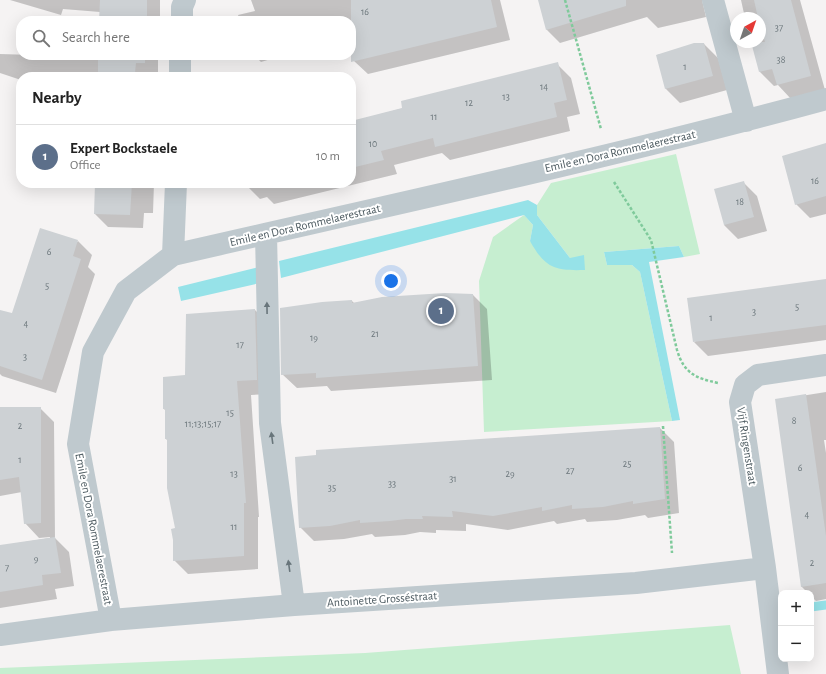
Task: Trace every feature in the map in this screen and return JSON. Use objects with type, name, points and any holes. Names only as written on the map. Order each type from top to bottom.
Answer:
[{"type":"street","points":[[182,16],[182,7],[185,0]]},
{"type":"street","points":[[713,0],[746,121]]},
{"type":"street","points":[[180,60],[180,72]]},
{"type":"street","name":"Emile en Dora Rommelaerestraat","points":[[111,620],[78,444],[93,352],[126,291],[173,255],[608,155],[746,121],[826,99]]},
{"type":"street","points":[[173,255],[176,188]]},
{"type":"street","points":[[266,234],[270,423],[294,605]]},
{"type":"street","points":[[745,385],[758,375],[826,365]]},
{"type":"street","name":"Vijf Ringenstraat","points":[[745,385],[740,402],[765,568],[778,674]]},
{"type":"street","name":"Antoinette Grosséstraat","points":[[0,635],[111,620],[294,605],[636,583],[765,568]]},
{"type":"path","points":[[565,0],[608,155],[612,177],[651,240],[681,362],[689,372],[699,377],[717,383],[745,385]]},
{"type":"path","points":[[663,426],[672,553]]},
{"type":"green space","points":[[676,154],[700,254],[684,257],[679,246],[604,252],[607,265],[632,265],[640,272],[672,421],[484,432],[479,281],[493,237],[524,215],[533,225],[530,241],[570,258],[537,215],[537,205],[551,183]]},
{"type":"green space","points":[[730,625],[741,674],[0,674],[0,668],[365,653]]},
{"type":"water","points":[[528,200],[537,205],[537,215],[570,258],[584,255],[585,270],[566,270],[552,266],[546,262],[535,250],[530,241],[533,225],[524,215],[281,278],[279,261]]},
{"type":"water","points":[[679,246],[684,257],[649,262],[680,420],[672,421],[640,272],[632,265],[607,265],[604,252]]},
{"type":"water","points":[[259,267],[260,283],[181,301],[178,287]]},
{"type":"building","points":[[100,0],[147,0],[147,16],[99,16]]},
{"type":"building","points":[[351,0],[491,0],[497,27],[351,62],[351,60],[356,60],[356,16],[351,16]]},
{"type":"building","points":[[538,0],[626,0],[626,6],[546,30]]},
{"type":"building","points":[[754,0],[791,0],[811,76],[777,85],[772,69],[759,72],[753,48],[766,48],[766,12],[757,12]]},
{"type":"building","points":[[694,43],[704,43],[713,76],[665,89],[656,55]]},
{"type":"building","points":[[98,60],[145,60],[145,63],[136,63],[135,72],[98,72]]},
{"type":"building","points":[[558,62],[567,100],[554,103],[557,117],[435,147],[433,138],[381,151],[384,160],[356,167],[356,120],[402,108],[401,101]]},
{"type":"building","points":[[826,143],[826,196],[795,205],[782,156]]},
{"type":"building","points":[[744,181],[754,217],[724,225],[714,189]]},
{"type":"building","points":[[95,188],[132,188],[130,215],[94,214]]},
{"type":"building","points":[[40,228],[78,240],[73,256],[81,259],[42,380],[0,366],[0,310],[12,313]]},
{"type":"building","points":[[826,279],[826,325],[693,342],[687,298]]},
{"type":"building","points":[[445,293],[473,294],[478,366],[316,378],[316,373],[281,375],[280,308],[322,302],[352,300],[352,303],[382,297]]},
{"type":"building","points":[[255,309],[257,380],[237,381],[246,503],[244,503],[244,556],[173,561],[173,540],[171,529],[175,528],[167,488],[167,439],[165,439],[165,409],[163,409],[163,377],[185,375],[186,314]]},
{"type":"building","points":[[806,394],[826,536],[826,583],[801,587],[775,399]]},
{"type":"building","points":[[0,407],[41,407],[41,523],[24,524],[19,477],[0,480]]},
{"type":"building","points":[[660,427],[665,499],[633,504],[633,501],[603,507],[572,509],[572,505],[542,511],[542,507],[493,516],[452,511],[453,517],[422,516],[423,519],[360,523],[360,520],[330,526],[299,528],[295,457],[316,455],[316,450]]},
{"type":"building","points":[[55,537],[61,573],[42,575],[43,585],[0,592],[0,545]]},
{"type":"waterway","points":[[814,607],[826,605]]},
{"type":"place","name":"Expert Bockstaele","points":[[441,311]]}]
